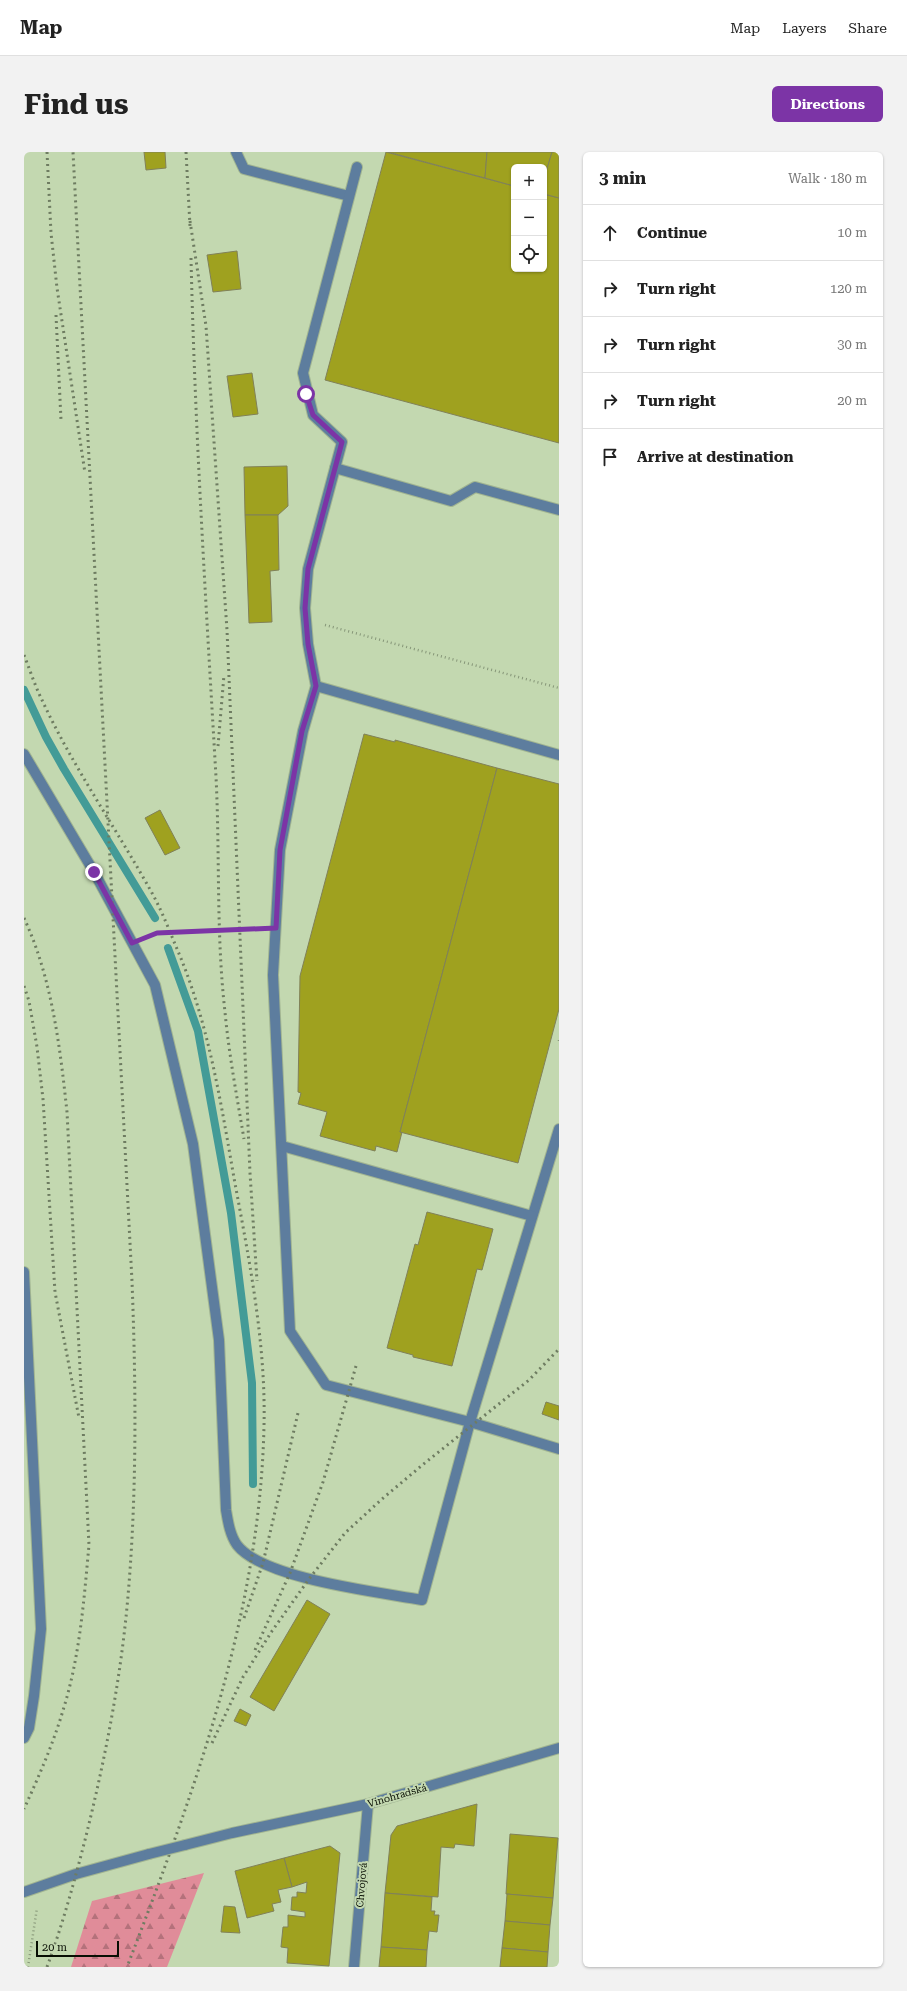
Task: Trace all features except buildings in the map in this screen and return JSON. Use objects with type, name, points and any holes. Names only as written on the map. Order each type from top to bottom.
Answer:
[{"type":"street","points":[[236,152],[244,169],[349,196]]},
{"type":"street","points":[[357,167],[302,373],[313,415],[342,442],[307,577],[305,608],[308,644],[316,686],[302,731],[280,850],[273,975],[290,1331],[326,1385],[470,1422],[559,1449]]},
{"type":"street","points":[[335,468],[451,501],[475,487],[559,510]]},
{"type":"street","points":[[316,686],[559,755]]},
{"type":"street","points":[[24,754],[94,872],[155,985],[193,1144],[220,1340],[226,1510],[229,1529],[237,1545],[251,1557],[263,1564],[309,1579],[422,1600],[470,1422],[532,1216],[557,1140],[559,1128]]},
{"type":"street","points":[[282,1146],[532,1216]]},
{"type":"street","points":[[24,1272],[41,1629],[34,1696],[29,1728],[24,1738]]},
{"type":"street","name":"Vinohradská","points":[[24,1892],[90,1870],[149,1854],[232,1833],[368,1804],[559,1748]]},
{"type":"street","name":"Chvojová","points":[[354,1967],[368,1804]]},
{"type":"path","points":[[324,624],[559,688]]},
{"type":"path","points":[[132,943],[157,933],[276,928]]},
{"type":"path","points":[[28,1967],[39,1887]]},
{"type":"green space","points":[[204,1873],[167,1967],[71,1967],[92,1901]]},
{"type":"waterway","points":[[24,690],[46,737],[64,769],[155,918]]},
{"type":"waterway","points":[[168,948],[198,1031],[231,1213],[252,1383],[253,1484]]},
{"type":"railway","points":[[47,152],[51,233],[57,288],[85,473]]},
{"type":"railway","points":[[47,1967],[68,1904],[85,1840],[106,1749],[117,1688],[125,1627],[131,1557],[135,1438],[132,1281],[73,152]]},
{"type":"railway","points":[[186,152],[190,226]]},
{"type":"railway","points":[[190,221],[206,326],[227,630],[250,1173],[257,1281]]},
{"type":"railway","points":[[191,258],[198,453],[216,777],[220,953],[233,1076],[244,1139]]},
{"type":"railway","points":[[56,315],[61,420]]},
{"type":"railway","points":[[24,655],[39,695],[54,725],[156,901],[190,983],[199,1010],[219,1094],[251,1270],[262,1364],[264,1426],[260,1496],[250,1565],[237,1634],[199,1769],[176,1836],[127,1967]]},
{"type":"railway","points":[[218,746],[224,675]]},
{"type":"railway","points":[[24,918],[42,964],[48,989],[58,1038],[67,1112],[89,1545],[81,1627],[74,1667],[60,1720],[51,1746],[24,1809]]},
{"type":"railway","points":[[24,986],[29,1001],[37,1047],[43,1099],[55,1292],[79,1418]]},
{"type":"railway","points":[[212,1743],[243,1677],[272,1631],[309,1579],[345,1533],[426,1462],[529,1380],[559,1349]]},
{"type":"railway","points":[[255,1650],[290,1573],[323,1482],[356,1366]]},
{"type":"railway","points":[[244,1618],[263,1563],[298,1413]]},
{"type":"route","points":[[94,872],[132,943],[157,933],[276,928],[280,850],[302,731],[316,686],[308,644],[305,608],[308,569],[342,442],[313,415],[306,394]]}]
